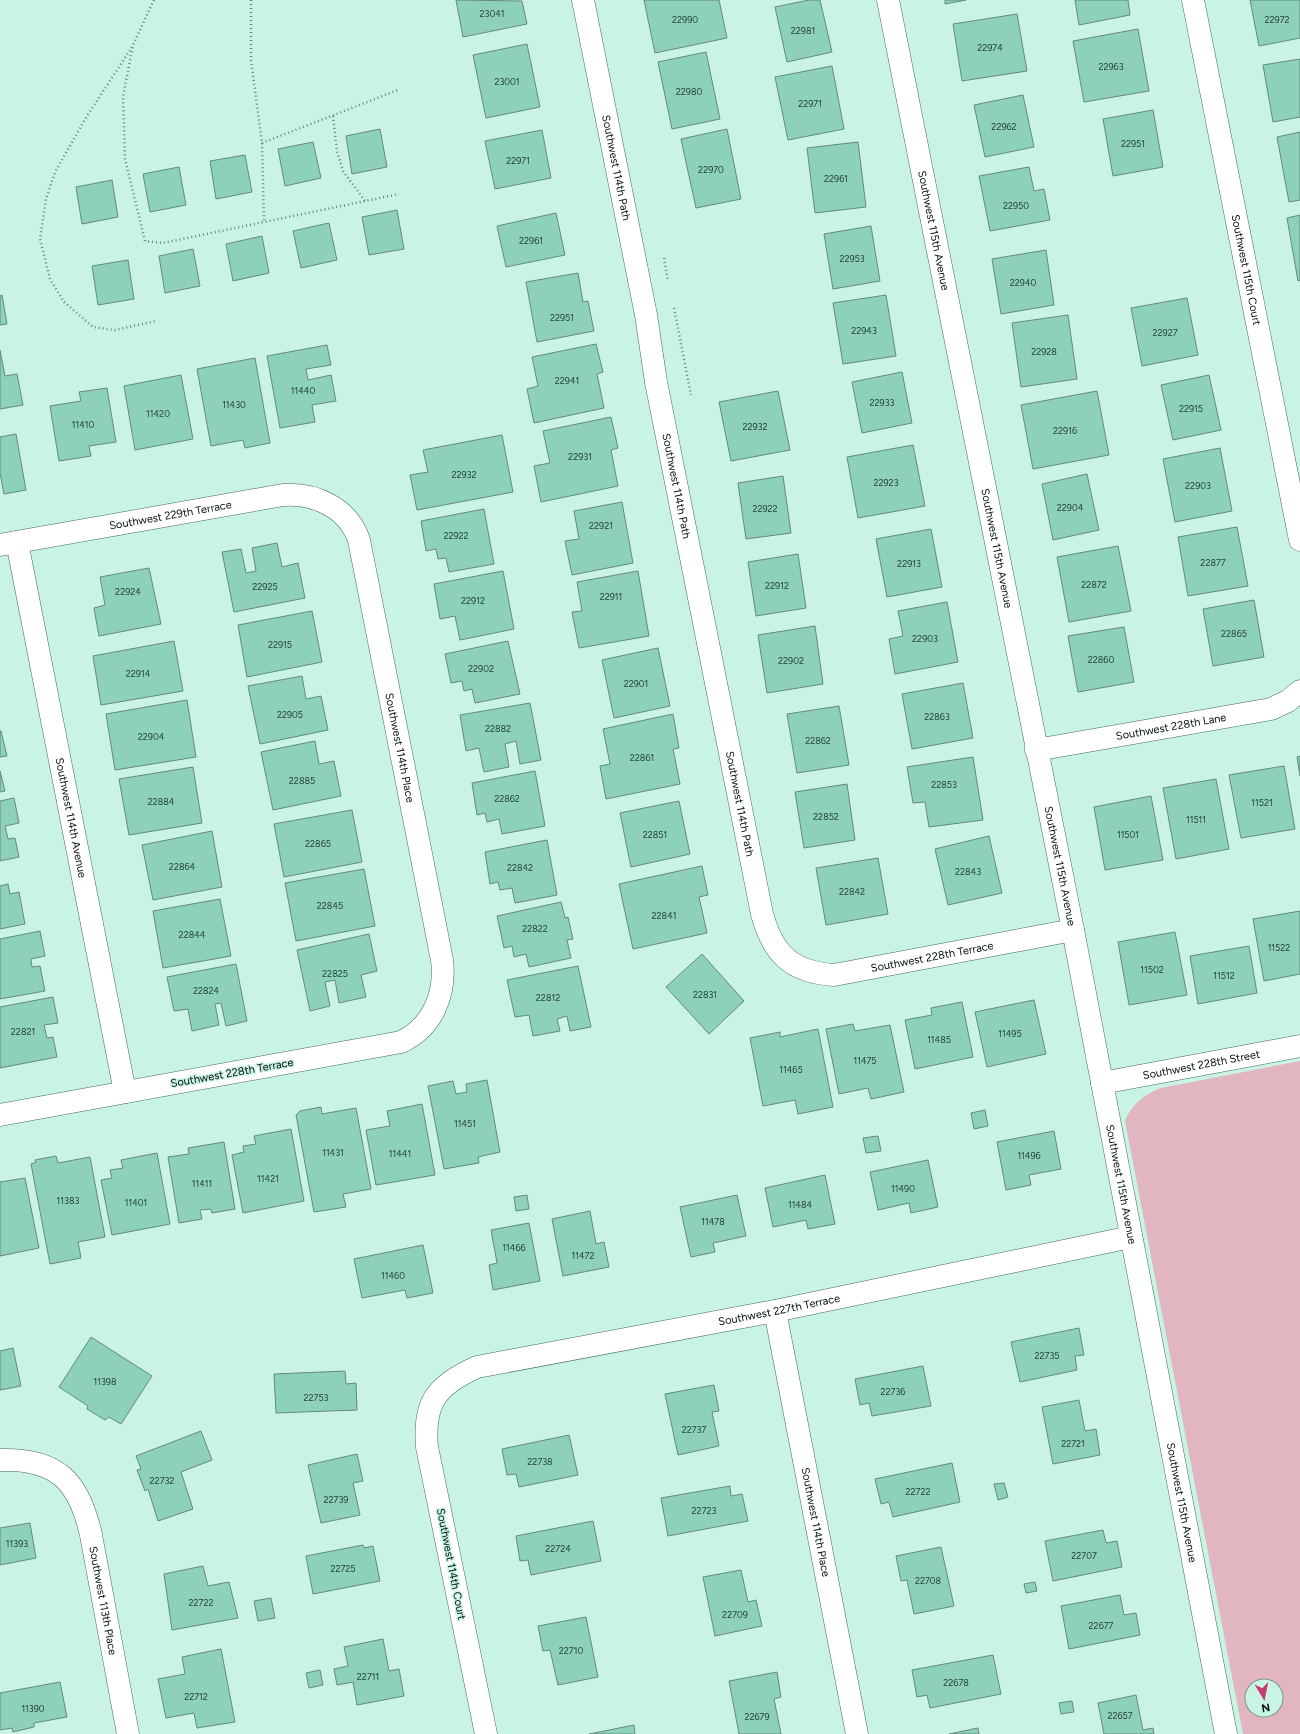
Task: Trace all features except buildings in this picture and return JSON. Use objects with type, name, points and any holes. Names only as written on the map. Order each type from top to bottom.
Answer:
[{"type":"street","name":"Southwest 114th Path","points":[[583,0],[646,315],[656,382],[762,914],[772,943],[792,963]]},
{"type":"street","name":"Southwest 115th Avenue","points":[[888,0],[1073,930],[1226,1734]]},
{"type":"street","name":"Southwest 115th Court","points":[[1193,0],[1300,540]]},
{"type":"street","name":"Southwest 229th Terrace","points":[[9,544],[283,495],[296,494],[309,497],[322,501],[338,510]]},
{"type":"street","name":"Southwest 114th Place","points":[[338,510],[351,521],[359,540],[442,960],[443,977],[441,994]]},
{"type":"street","name":"Southwest 114th Avenue","points":[[9,544],[124,1092]]},
{"type":"street","name":"Southwest 228th Lane","points":[[1036,750],[1271,709],[1288,701],[1300,691]]},
{"type":"street","name":"Southwest 228th Terrace","points":[[792,963],[811,972],[834,975],[1073,930]]},
{"type":"street","name":"Southwest 228th Terrace","points":[[0,1115],[401,1042],[412,1037],[420,1030],[435,1009],[441,994]]},
{"type":"street","name":"Southwest 228th Street","points":[[1102,1083],[1300,1046]]},
{"type":"street","name":"Southwest 227th Terrace","points":[[435,1395],[450,1381],[477,1367],[775,1311],[1131,1237]]},
{"type":"street","name":"Southwest 114th Place","points":[[775,1311],[857,1734]]},
{"type":"street","name":"Southwest 114th Court","points":[[435,1395],[427,1422],[427,1447],[486,1734]]},
{"type":"street","name":"Southwest 113th Place","points":[[0,1460],[18,1460],[37,1463],[49,1467],[61,1474],[78,1496],[88,1524],[128,1734]]},
{"type":"path","points":[[154,0],[133,45],[87,116],[55,172],[46,199],[40,239],[50,279],[64,302],[93,327],[115,330],[156,321]]},
{"type":"path","points":[[251,0],[251,60],[262,143],[264,222]]},
{"type":"path","points":[[133,45],[123,97],[125,159],[145,241],[163,243],[399,194]]},
{"type":"path","points":[[262,143],[398,90]]},
{"type":"path","points":[[333,116],[337,151],[343,171],[365,201]]},
{"type":"path","points":[[664,258],[670,288]]},
{"type":"path","points":[[673,304],[691,395]]},
{"type":"shaded area","points":[[1300,1061],[1300,1734],[1243,1734],[1125,1121],[1135,1105],[1149,1093],[1161,1088]]}]
